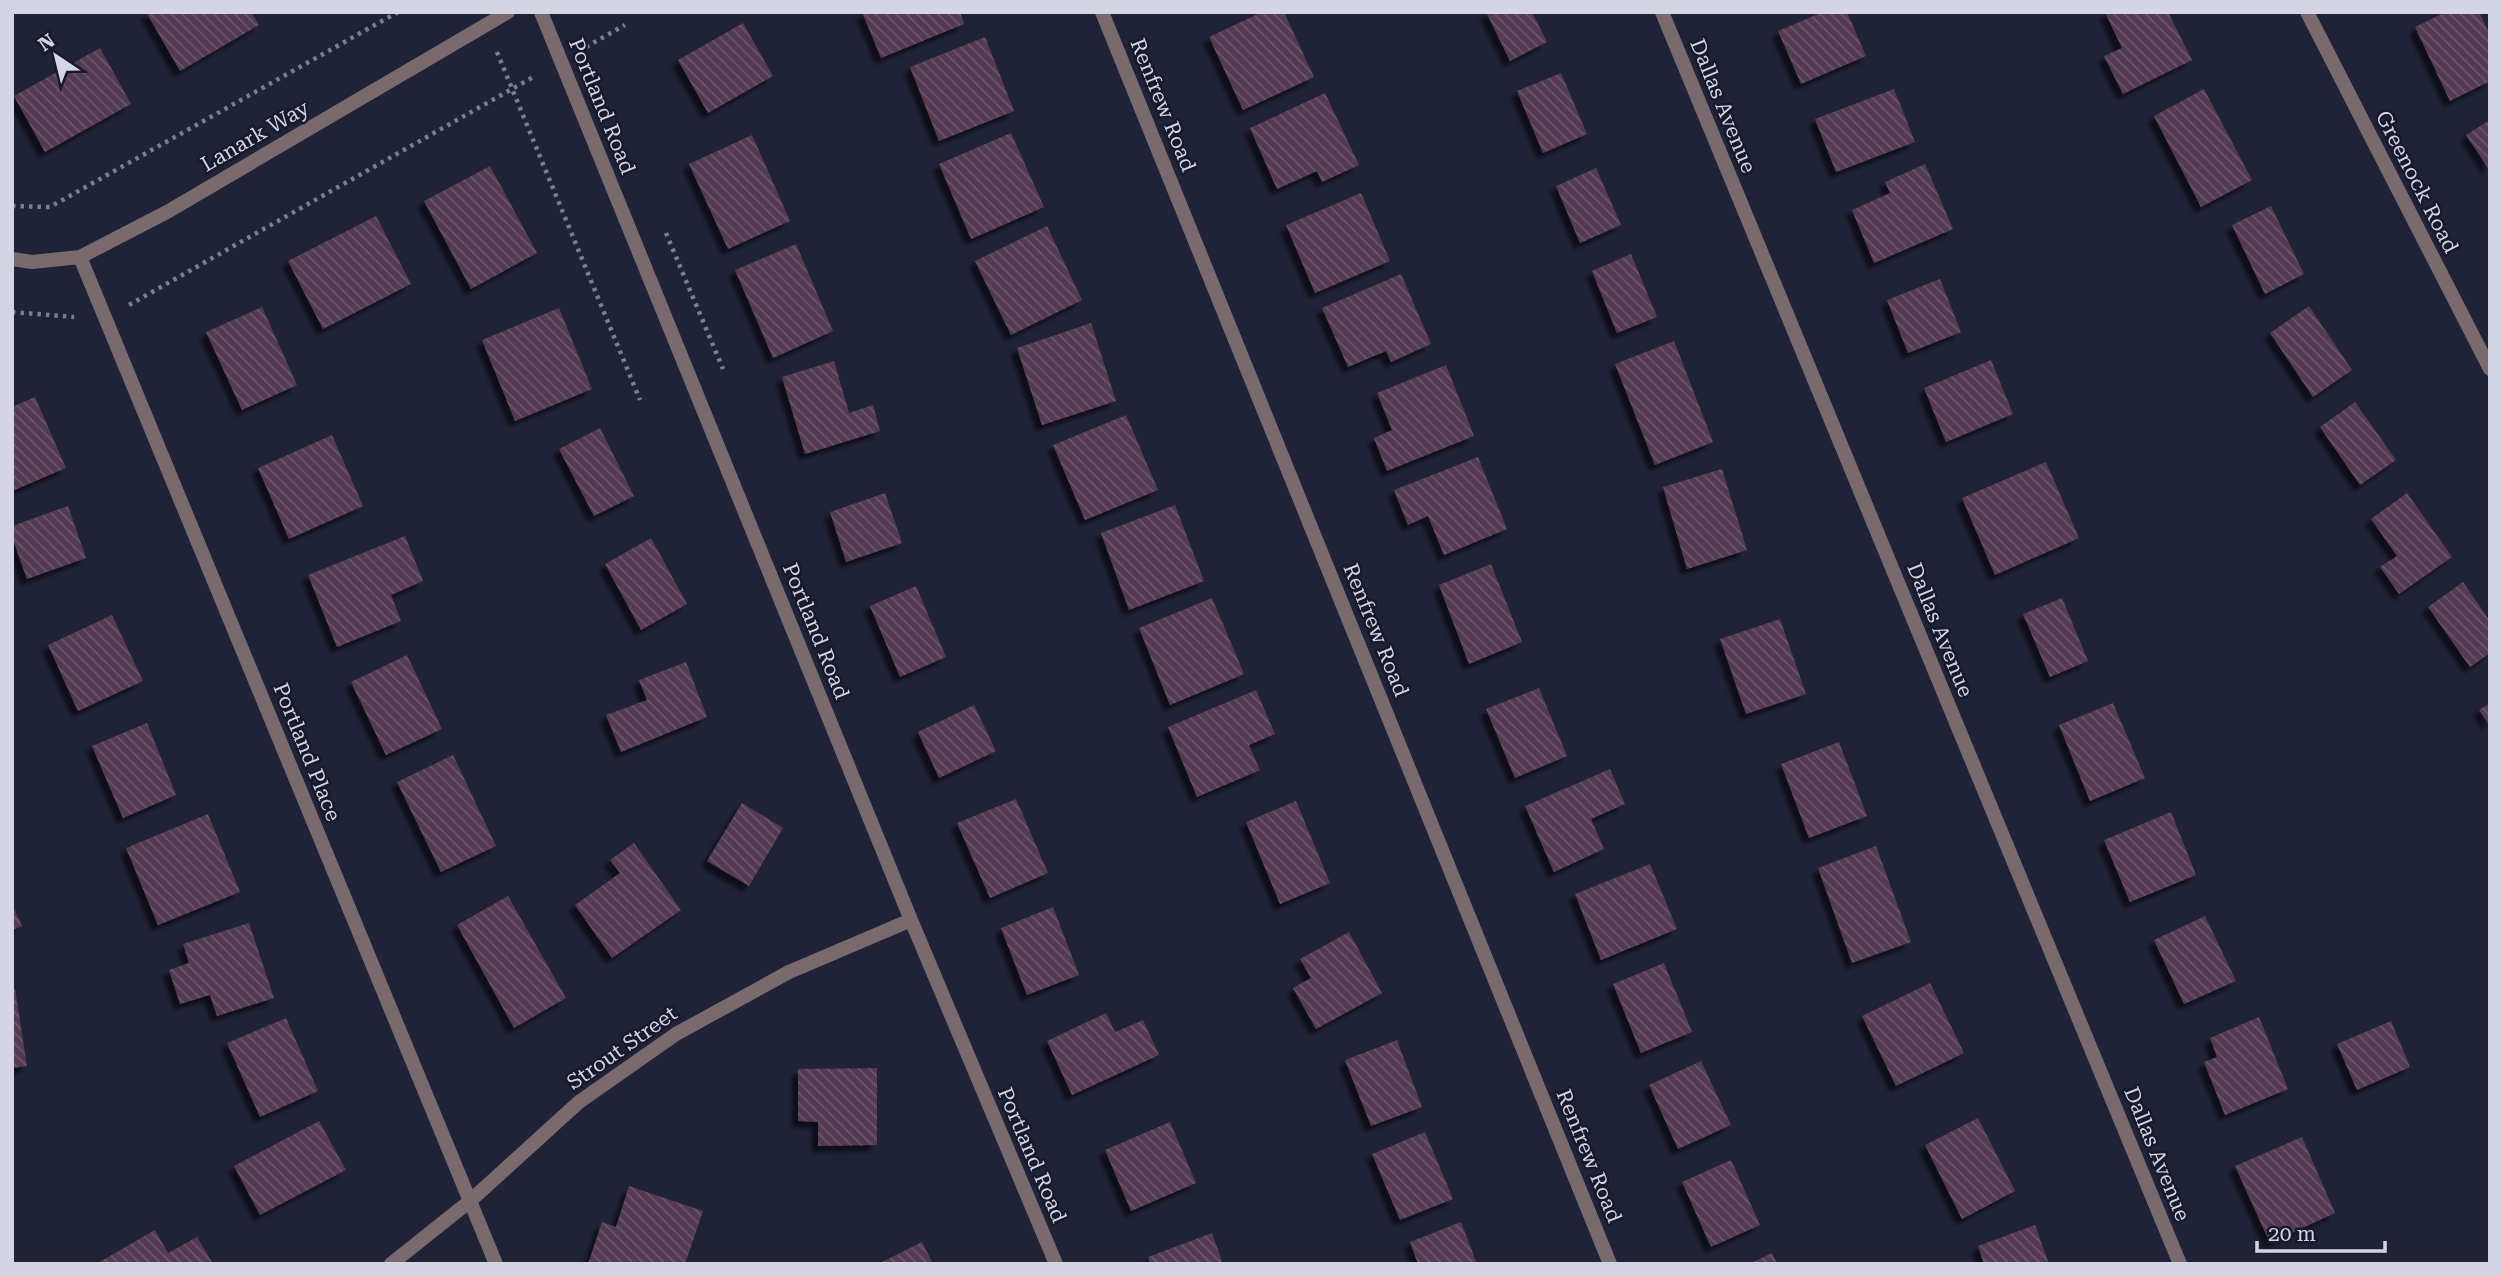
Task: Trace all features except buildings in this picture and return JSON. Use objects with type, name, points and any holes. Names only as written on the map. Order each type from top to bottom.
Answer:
[{"type":"street","name":"Lanark Way","points":[[12,259],[32,261],[80,257],[167,212],[508,12]]},
{"type":"street","name":"Portland Road","points":[[541,12],[911,920],[1056,1264]]},
{"type":"street","name":"Renfrew Road","points":[[1102,12],[1610,1264]]},
{"type":"street","name":"Dallas Avenue","points":[[1662,12],[2180,1264]]},
{"type":"street","name":"Greenock Road","points":[[2308,12],[2490,369]]},
{"type":"street","name":"Portland Place","points":[[80,257],[496,1264]]},
{"type":"street","name":"Strout Street","points":[[391,1264],[470,1201],[579,1102],[676,1034],[789,972],[911,920]]},
{"type":"path","points":[[12,206],[50,207],[398,12]]},
{"type":"path","points":[[486,25],[640,400]]},
{"type":"path","points":[[12,312],[105,318],[625,25]]}]
